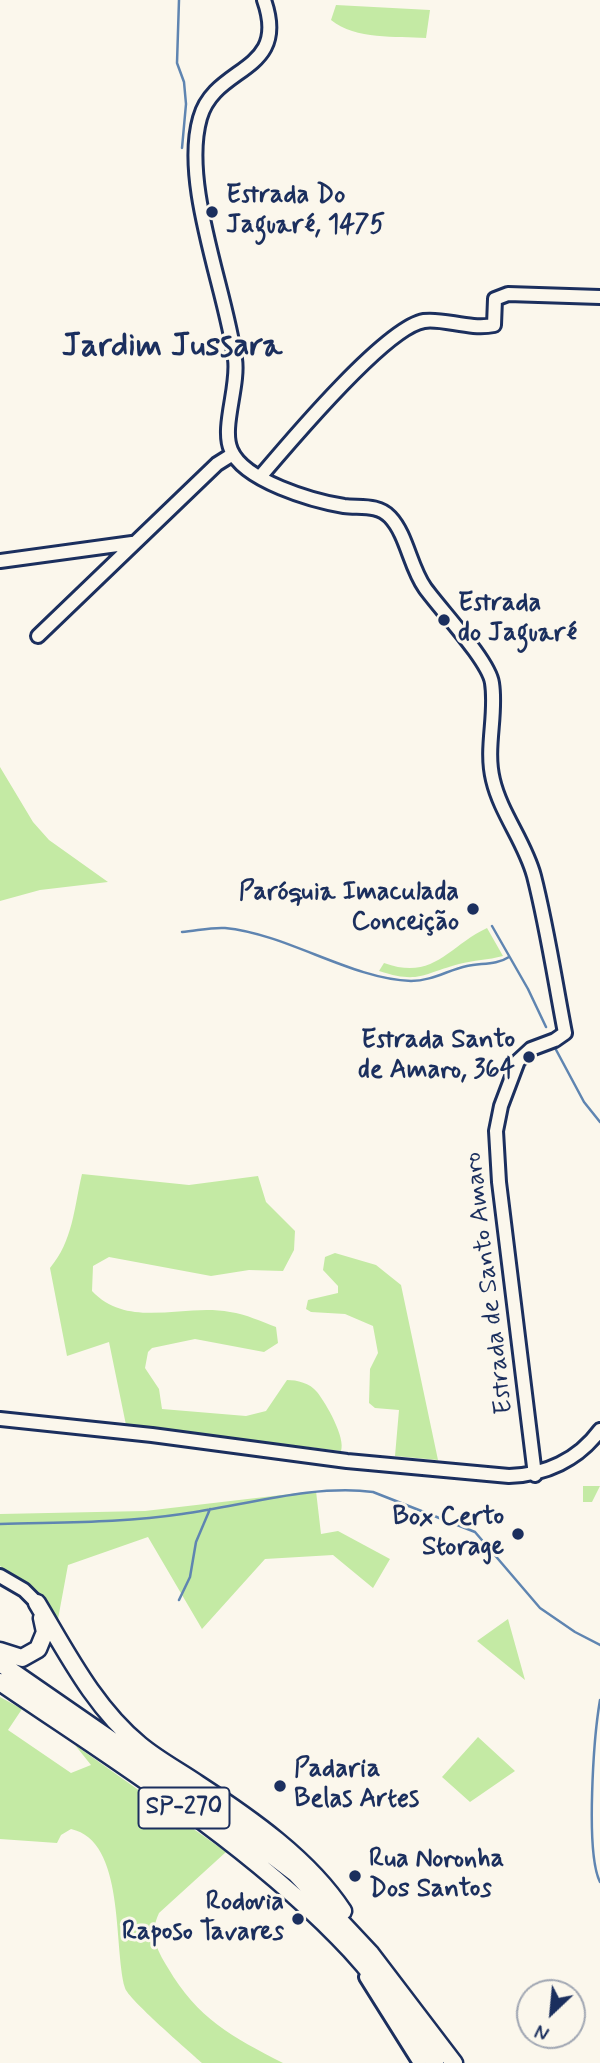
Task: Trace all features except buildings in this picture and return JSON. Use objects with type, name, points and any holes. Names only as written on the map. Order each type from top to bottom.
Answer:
[{"type":"highway","points":[[0,1651],[22,1658],[38,1649],[45,1632],[37,1603]]},
{"type":"highway","points":[[37,1603],[89,1690],[141,1746]]},
{"type":"highway","name":"SP-270","points":[[0,1664],[211,1809],[296,1874],[371,1954],[454,2063]]},
{"type":"highway","name":"SP-270","points":[[0,1682],[253,1858],[353,1953],[384,1989],[435,2063]]},
{"type":"highway","points":[[0,1691],[55,1720]]},
{"type":"highway","points":[[87,1723],[141,1746],[233,1807],[275,1841],[323,1884],[371,1954]]},
{"type":"street","points":[[264,0],[270,31],[265,49],[252,64],[216,91],[200,118],[197,139],[198,186],[236,362],[229,439],[233,454],[260,477],[371,358],[410,328],[424,321],[465,326],[494,325],[495,299],[508,294],[600,297]]},
{"type":"street","points":[[38,636],[132,543],[217,464],[233,454]]},
{"type":"street","name":"Estrada de Santo Amaro","points":[[260,477],[297,493],[344,506],[376,508],[387,514],[396,524],[424,586],[492,678],[490,764],[493,782],[533,875],[565,1032],[555,1040],[531,1049],[518,1060],[501,1106],[496,1131],[499,1182],[536,1475]]},
{"type":"street","points":[[0,561],[132,543]]},
{"type":"street","points":[[0,1419],[152,1435],[347,1461],[509,1476],[536,1475],[578,1453],[600,1430]]},
{"type":"street","points":[[0,1576],[23,1590],[37,1603]]},
{"type":"street","points":[[353,1953],[420,2063]]},
{"type":"green space","points":[[336,5],[430,10],[426,38],[377,36],[352,31],[331,20]]},
{"type":"green space","points":[[0,767],[33,822],[49,840],[108,882],[40,890],[0,901]]},
{"type":"green space","points":[[487,928],[503,956],[412,977],[379,971],[384,963],[416,968],[428,965]]},
{"type":"green space","points":[[82,1174],[189,1185],[258,1176],[266,1202],[295,1231],[294,1250],[283,1271],[249,1270],[211,1276],[109,1257],[93,1266],[92,1291],[107,1303],[123,1309],[157,1313],[194,1310],[230,1312],[276,1327],[278,1343],[264,1352],[195,1339],[152,1348],[148,1352],[145,1368],[159,1389],[162,1409],[246,1416],[266,1411],[287,1380],[299,1381],[314,1389],[325,1404],[341,1438],[341,1451],[126,1425],[109,1342],[67,1356],[50,1268],[64,1247]]},
{"type":"green space","points":[[335,1253],[376,1265],[401,1285],[438,1460],[395,1456],[399,1410],[375,1408],[369,1403],[370,1369],[378,1353],[373,1326],[345,1314],[311,1312],[306,1309],[308,1300],[338,1293],[338,1286],[323,1270],[325,1257]]},
{"type":"green space","points":[[583,1486],[600,1486],[592,1502],[583,1502]]},
{"type":"green space","points":[[316,1491],[321,1534],[338,1531],[390,1559],[373,1588],[333,1555],[265,1559],[202,1629],[148,1537],[68,1565],[58,1619],[37,1592],[0,1566],[0,1514],[145,1511]]},
{"type":"green space","points":[[508,1619],[525,1680],[477,1641]]},
{"type":"green space","points":[[0,1697],[22,1709],[8,1730],[71,1773],[91,1765],[75,1745],[226,1852],[159,1913],[154,1928],[155,1941],[179,1985],[204,2013],[232,2035],[283,2063],[202,2063],[129,1994],[121,1970],[114,1897],[109,1874],[101,1853],[89,1838],[71,1829],[61,1835],[57,1843],[0,1839]]},
{"type":"green space","points":[[478,1737],[515,1771],[470,1802],[442,1777]]},
{"type":"waterway","points":[[179,0],[177,63],[184,82],[186,104],[182,148]]},
{"type":"waterway","points":[[492,926],[546,1027]]},
{"type":"waterway","points":[[182,932],[220,928],[248,932],[365,973],[411,981],[509,957]]},
{"type":"waterway","points":[[554,1046],[584,1102],[600,1122]]},
{"type":"waterway","points":[[0,1524],[137,1519],[302,1493],[350,1490],[373,1492],[475,1532],[540,1608],[600,1645]]},
{"type":"waterway","points":[[179,1600],[190,1577],[196,1542],[210,1509]]},
{"type":"waterway","points":[[600,1700],[593,1765],[592,1820],[595,1867],[600,1882]]},
{"type":"place","name":"Estrada Do Jaguaré, 1475","points":[[212,212]]},
{"type":"place","name":"Estrada do Jaguaré","points":[[444,620]]},
{"type":"place","name":"Paróquia Imaculada Conceição","points":[[473,909]]},
{"type":"place","name":"Estrada Santo de Amaro, 364","points":[[529,1057]]},
{"type":"place","name":"Box Certo Storage","points":[[518,1534]]},
{"type":"place","name":"Padaria Belas Artes","points":[[280,1786]]},
{"type":"place","name":"Rua Noronha Dos Santos","points":[[355,1876]]},
{"type":"place","name":"Rodovia Raposo Tavares","points":[[298,1919]]},
{"type":"district","name":"Jardim Jussara","points":[[172,348]]}]
